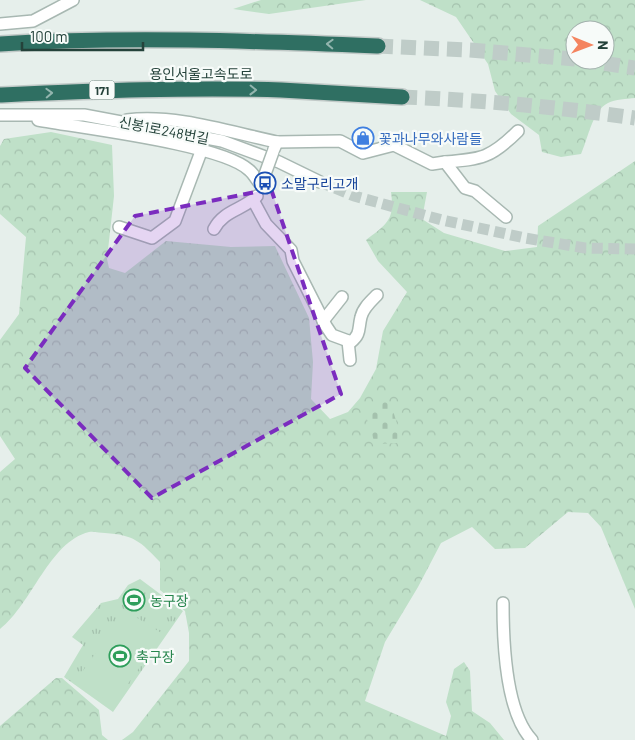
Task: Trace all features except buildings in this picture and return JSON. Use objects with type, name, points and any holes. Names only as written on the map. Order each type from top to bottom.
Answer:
[{"type":"highway","points":[[0,44],[127,39],[203,39],[378,46]]},
{"type":"highway","name":"용인서울고속도로","points":[[0,95],[132,89],[205,89],[282,90],[402,96]]},
{"type":"street","points":[[0,24],[33,21],[73,0]]},
{"type":"street","points":[[2,115],[202,149],[243,166],[262,181]]},
{"type":"street","name":"신봉1로248번길","points":[[2,115],[84,116],[222,141],[279,162],[320,182]]},
{"type":"street","points":[[116,121],[147,118],[275,147],[340,141],[363,153],[394,145],[432,164],[483,157],[498,150],[518,131]]},
{"type":"street","points":[[214,229],[225,214],[256,197],[275,147]]},
{"type":"street","points":[[118,227],[152,238],[175,221],[202,149]]},
{"type":"street","points":[[445,162],[466,188],[475,191],[506,217]]},
{"type":"street","points":[[253,200],[266,224],[291,250],[293,261],[332,335],[350,342]]},
{"type":"street","points":[[350,342],[358,337],[361,329],[361,318],[368,304],[377,295]]},
{"type":"street","points":[[323,321],[342,297]]},
{"type":"street","points":[[350,342],[350,360]]},
{"type":"street","points":[[503,603],[508,672],[513,700],[519,717],[532,740]]},
{"type":"highlighted area","points":[[271,189],[341,394],[152,498],[25,368],[135,216]]},
{"type":"green space","points":[[261,0],[366,0],[269,14],[233,9]]},
{"type":"green space","points":[[420,0],[635,0],[635,98],[621,99],[608,103],[598,112],[581,154],[561,157],[542,152],[539,135],[511,114],[495,91],[488,64],[456,17]]},
{"type":"green space","points":[[51,132],[112,145],[114,196],[107,259],[109,268],[125,273],[166,241],[231,247],[275,246],[309,318],[313,362],[311,399],[330,419],[348,412],[360,398],[376,369],[383,331],[407,292],[378,261],[366,240],[388,220],[392,209],[391,192],[427,192],[422,219],[444,233],[505,251],[537,247],[538,226],[635,161],[635,609],[601,527],[588,513],[568,512],[525,548],[495,549],[472,527],[441,543],[418,587],[385,642],[365,701],[446,736],[451,716],[446,702],[454,669],[464,662],[470,671],[472,711],[490,723],[504,740],[122,740],[133,732],[189,661],[189,633],[185,611],[160,590],[160,562],[136,540],[123,535],[89,532],[75,538],[52,560],[22,605],[0,629],[0,472],[15,459],[0,436],[0,340],[19,314],[26,237],[0,214],[0,146],[4,139]]},
{"type":"green space","points":[[385,399],[392,409],[396,420],[398,431],[397,443],[375,444],[365,413],[373,403]]},
{"type":"green space","points":[[140,579],[183,611],[113,712],[64,677],[83,645],[72,637],[101,603],[118,599],[128,585]]},
{"type":"green space","name":"농구장","points":[[131,588],[147,598],[136,613],[121,602]]},
{"type":"green space","name":"축구장","points":[[126,611],[163,634],[113,705],[77,679]]},
{"type":"green space","points":[[56,678],[62,678],[99,710],[102,735],[108,740],[0,740],[0,726]]},
{"type":"tunnel","points":[[378,46],[470,50],[565,58]]},
{"type":"tunnel","points":[[615,65],[635,68]]},
{"type":"tunnel","points":[[402,97],[519,104],[635,118]]},
{"type":"tunnel","points":[[320,182],[354,196],[442,220],[525,238],[585,248],[635,249]]},
{"type":"place","name":"꽃과나무와사람들","points":[[363,138]]},
{"type":"place","name":"소말구리고개","points":[[265,183]]},
{"type":"place","name":"농구장","points":[[134,600]]},
{"type":"place","name":"축구장","points":[[120,656]]}]
